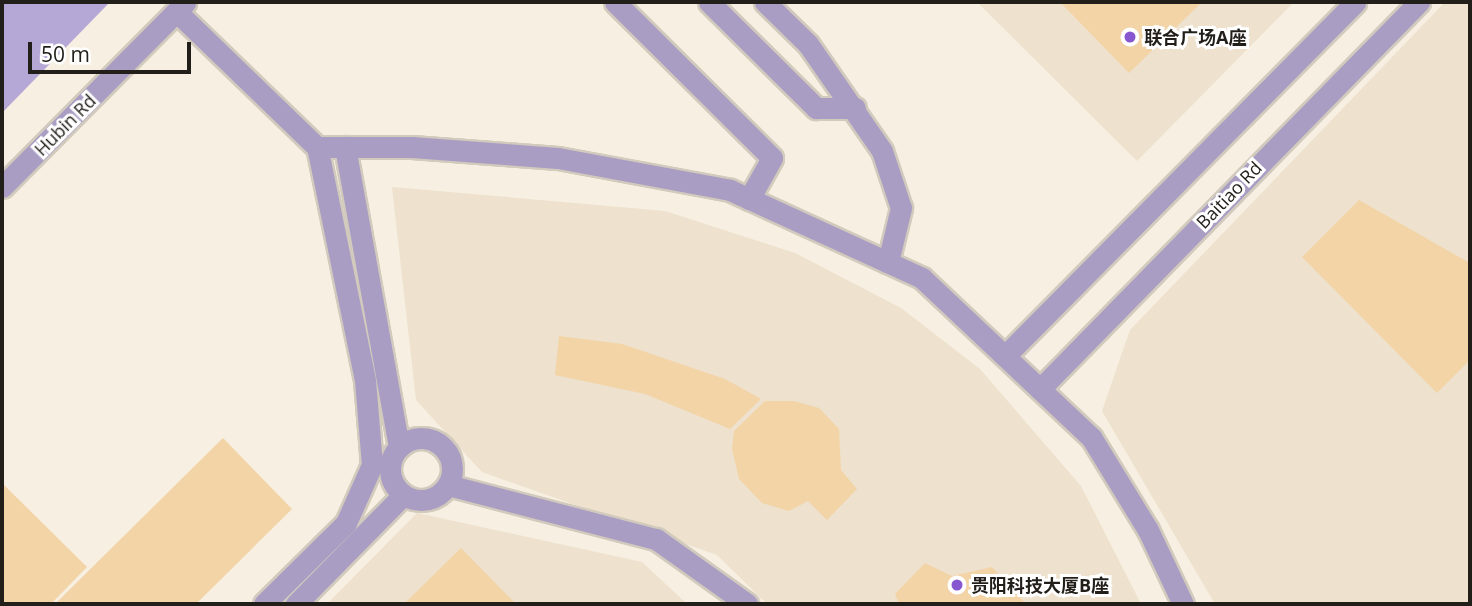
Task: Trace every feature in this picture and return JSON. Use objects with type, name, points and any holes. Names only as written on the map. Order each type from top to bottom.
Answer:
[{"type":"street","points":[[615,2],[772,158],[749,199]]},
{"type":"street","points":[[709,2],[817,108],[855,108]]},
{"type":"street","points":[[765,2],[808,44],[855,108],[882,151],[901,208],[888,262]]},
{"type":"street","points":[[1005,356],[1354,2]]},
{"type":"street","name":"Baitiao Rd","points":[[1040,389],[1419,2]]},
{"type":"street","points":[[182,7],[317,146],[365,380],[372,465],[346,523],[264,604]]},
{"type":"street","name":"Hubin Rd","points":[[2,187],[182,7]]},
{"type":"street","points":[[317,146],[558,158],[730,190],[922,278],[1091,437],[1148,530],[1183,604]]},
{"type":"street","points":[[345,146],[399,447],[390,466],[391,477],[403,495],[423,500],[448,485],[656,539],[747,604]]},
{"type":"street","points":[[399,447],[417,439],[436,443],[449,457],[448,485]]},
{"type":"street","points":[[296,604],[403,495]]},
{"type":"shaded area","points":[[2,2],[110,2],[2,113]]},
{"type":"shaded area","points":[[977,2],[1294,2],[1137,161]]},
{"type":"shaded area","points":[[1445,2],[1470,2],[1470,604],[1215,604],[1102,411],[1130,330]]},
{"type":"shaded area","points":[[392,187],[665,211],[795,253],[901,308],[980,369],[1081,486],[1141,604],[767,604],[717,555],[482,472],[416,400]]},
{"type":"shaded area","points":[[417,513],[642,562],[687,604],[327,604]]},
{"type":"building","name":"联合广场A座","points":[[1060,2],[1202,2],[1129,73]]},
{"type":"building","points":[[1359,200],[1468,262],[1470,360],[1437,393],[1302,257]]},
{"type":"building","points":[[559,336],[622,344],[725,379],[761,399],[730,429],[645,394],[555,375]]},
{"type":"building","points":[[765,401],[794,401],[819,408],[839,429],[841,470],[857,489],[827,520],[808,501],[789,511],[762,503],[739,479],[732,449],[734,431]]},
{"type":"building","points":[[223,438],[292,509],[196,604],[57,602]]},
{"type":"building","points":[[2,483],[87,567],[51,604],[2,604]]},
{"type":"building","points":[[461,548],[516,604],[404,604]]},
{"type":"building","name":"贵阳科技大厦B座","points":[[925,563],[952,576],[992,567],[1026,604],[899,604],[895,594]]},
{"type":"place","name":"联合广场A座","points":[[1130,37]]},
{"type":"place","name":"贵阳科技大厦B座","points":[[957,585]]}]
